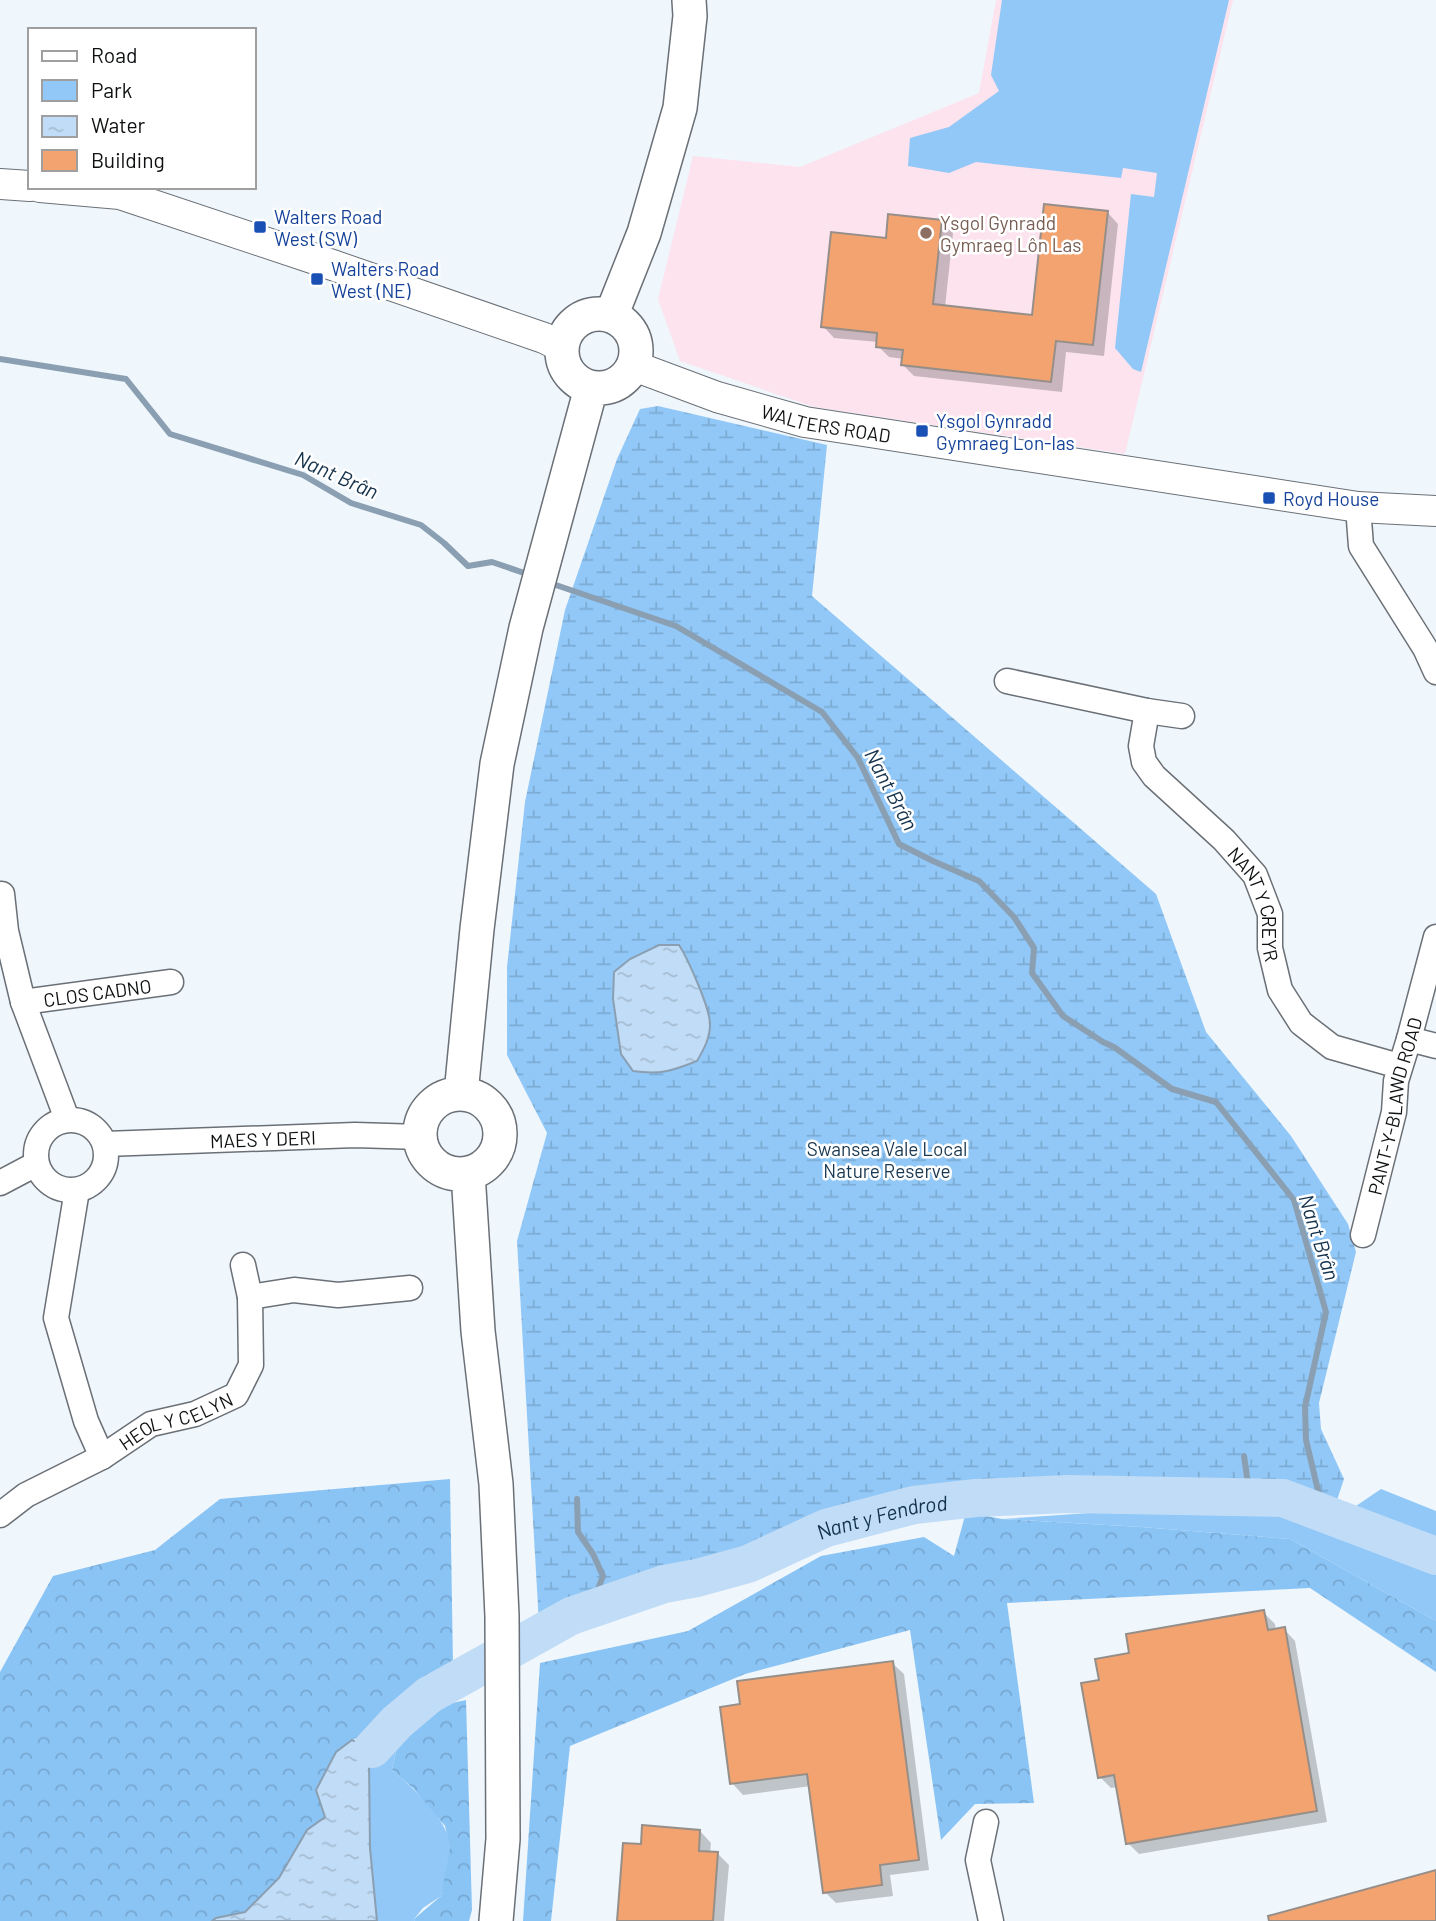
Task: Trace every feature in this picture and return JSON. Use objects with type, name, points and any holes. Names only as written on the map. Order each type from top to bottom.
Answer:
[{"type":"main road","points":[[611,316],[644,233],[680,108],[690,16],[689,0]]},
{"type":"main road","points":[[598,314],[611,316],[624,324],[634,336],[637,351],[634,366],[627,377],[617,385],[604,389],[579,383],[569,373],[563,360],[562,346],[574,323],[585,316],[598,314]]},
{"type":"main road","points":[[461,1094],[497,764],[526,628],[591,388]]},
{"type":"main road","points":[[461,1094],[475,1097],[487,1105],[496,1116],[500,1130],[499,1145],[492,1158],[482,1168],[457,1174],[446,1172],[427,1158],[420,1137],[420,1126],[430,1106],[439,1099],[461,1094]]},
{"type":"main road","points":[[468,1173],[478,1331],[496,1484],[502,1629],[503,1839],[496,1921]]},
{"type":"street","points":[[0,184],[28,186]]},
{"type":"street","points":[[63,189],[120,194],[340,267],[562,346]]},
{"type":"street","name":"WALTERS ROAD","points":[[634,366],[717,397],[805,422],[1358,506],[1436,511]]},
{"type":"street","points":[[1358,506],[1361,546],[1430,645],[1436,672]]},
{"type":"street","points":[[1007,681],[1182,716]]},
{"type":"street","name":"NANT Y CREYR","points":[[1147,711],[1141,747],[1144,762],[1154,776],[1224,840],[1255,875],[1270,914],[1270,948],[1280,990],[1301,1023],[1332,1047],[1399,1066]]},
{"type":"street","points":[[2,894],[3,931],[23,1002],[67,1119]]},
{"type":"street","name":"PANT-Y-BLAWD ROAD","points":[[1363,1235],[1394,1112],[1395,1081],[1409,1040],[1436,937]]},
{"type":"street","name":"CLOS CADNO","points":[[23,1002],[171,982]]},
{"type":"street","points":[[1409,1040],[1436,1046]]},
{"type":"street","points":[[67,1119],[89,1124],[102,1138],[107,1156],[103,1171],[92,1185],[77,1190],[60,1189],[46,1180],[36,1164],[35,1148],[41,1135],[52,1124],[67,1119]]},
{"type":"street","name":"MAES Y DERI","points":[[105,1144],[355,1135],[420,1137]]},
{"type":"street","points":[[0,1183],[36,1164]]},
{"type":"street","points":[[77,1190],[56,1318],[86,1421],[102,1457]]},
{"type":"street","name":"HEOL Y CELYN","points":[[0,1515],[26,1495],[102,1457],[151,1424],[195,1414],[236,1395],[251,1365],[250,1297],[243,1265]]},
{"type":"street","points":[[250,1297],[294,1290],[338,1295],[410,1288]]},
{"type":"street","points":[[986,1822],[978,1860],[991,1921]]},
{"type":"shaded area","name":"Ysgol Gynradd Gymraeg Lôn Las","points":[[996,0],[1233,0],[1125,454],[814,407],[680,361],[658,299],[693,156],[800,167],[979,93]]},
{"type":"green space","points":[[1002,0],[1229,0],[1141,372],[1133,369],[1115,348],[1131,194],[1154,197],[1157,173],[1123,168],[1121,178],[976,162],[949,173],[908,166],[910,138],[949,127],[999,91],[991,75]]},
{"type":"green space","name":"Swansea Vale Local Nature Reserve","points":[[658,406],[827,445],[812,596],[1156,894],[1206,1032],[1291,1136],[1348,1224],[1356,1252],[1319,1403],[1321,1429],[1344,1479],[1336,1503],[1312,1502],[1281,1494],[1044,1491],[947,1495],[867,1510],[789,1535],[740,1560],[667,1577],[593,1600],[539,1624],[517,1241],[547,1133],[507,1055],[507,967],[525,802],[565,610],[617,459],[640,409]]},
{"type":"green space","points":[[450,1479],[453,1665],[372,1731],[352,1740],[336,1752],[325,1817],[307,1830],[279,1878],[244,1912],[211,1921],[0,1921],[0,1672],[53,1576],[155,1550],[220,1499]]},
{"type":"green space","points":[[1381,1489],[1436,1511],[1436,1621],[1290,1539],[1002,1519],[1222,1504],[1295,1509],[1331,1523]]},
{"type":"green space","points":[[966,1512],[1002,1519],[1290,1539],[1436,1621],[1436,1672],[1310,1588],[1007,1603],[1034,1803],[975,1804],[941,1840],[910,1630],[745,1674],[570,1746],[551,1921],[523,1921],[540,1663],[688,1631],[821,1556],[924,1537],[954,1556]]},
{"type":"green space","points":[[466,1700],[472,1910],[469,1921],[415,1921],[414,1919],[441,1896],[450,1848],[445,1826],[414,1789],[392,1770],[398,1743],[429,1708]]},
{"type":"green space","points":[[429,1708],[398,1743],[392,1770],[437,1815],[448,1837],[449,1859],[441,1896],[423,1908],[415,1921],[377,1921],[370,1846],[369,1763],[406,1722]]},
{"type":"water","points":[[659,945],[679,945],[683,952],[706,1007],[709,1034],[697,1061],[666,1071],[633,1071],[621,1054],[613,999],[614,972],[630,959]]},
{"type":"water","points":[[352,1740],[372,1749],[369,1763],[370,1848],[377,1921],[212,1921],[245,1912],[279,1878],[307,1830],[325,1817],[316,1790],[336,1752]]},
{"type":"building","points":[[1044,204],[1108,211],[1093,345],[1056,341],[1051,382],[901,365],[903,350],[876,347],[877,333],[821,327],[831,232],[886,238],[888,214],[942,220],[933,304],[1032,315]]},
{"type":"building","points":[[1264,1610],[1268,1630],[1285,1627],[1317,1811],[1126,1844],[1114,1775],[1098,1778],[1081,1683],[1099,1680],[1095,1659],[1129,1653],[1126,1634]]},
{"type":"building","points":[[893,1661],[919,1860],[880,1865],[882,1885],[823,1893],[807,1774],[730,1784],[720,1707],[740,1704],[737,1681]]},
{"type":"building","points":[[642,1825],[700,1830],[699,1851],[718,1852],[713,1921],[617,1921],[623,1843],[641,1844]]},
{"type":"building","points":[[1436,1870],[1436,1921],[1269,1921],[1268,1916]]},
{"type":"waterway","name":"Nant Brân","points":[[0,359],[126,379],[170,434],[303,475],[351,503],[421,525],[468,566],[492,562],[530,575]]},
{"type":"waterway","name":"Nant Brân","points":[[550,583],[676,626],[822,712],[858,758],[899,844],[979,881],[1014,917],[1034,948],[1032,973],[1063,1016],[1114,1047],[1172,1089],[1216,1102],[1294,1200],[1326,1312],[1305,1407],[1306,1440],[1320,1499],[1331,1515]]},
{"type":"waterway","points":[[1244,1456],[1252,1497]]},
{"type":"waterway","name":"Nant y Fendrod","points":[[372,1749],[397,1722],[429,1695],[571,1616],[664,1584],[748,1564],[826,1528],[914,1505],[976,1498],[1069,1494],[1283,1498],[1436,1556]]},
{"type":"waterway","points":[[577,1499],[578,1532],[593,1554],[603,1576],[590,1610]]},
{"type":"waterway","points":[[696,1592],[697,1578]]},
{"type":"place","name":"Walters Road West (SW)","points":[[260,227]]},
{"type":"place","name":"Ysgol Gynradd Gymraeg Lôn Las","points":[[926,233]]},
{"type":"place","name":"Walters Road West (NE)","points":[[317,279]]},
{"type":"place","name":"Ysgol Gynradd Gymraeg Lon-las","points":[[922,431]]},
{"type":"place","name":"Royd House","points":[[1269,498]]}]
